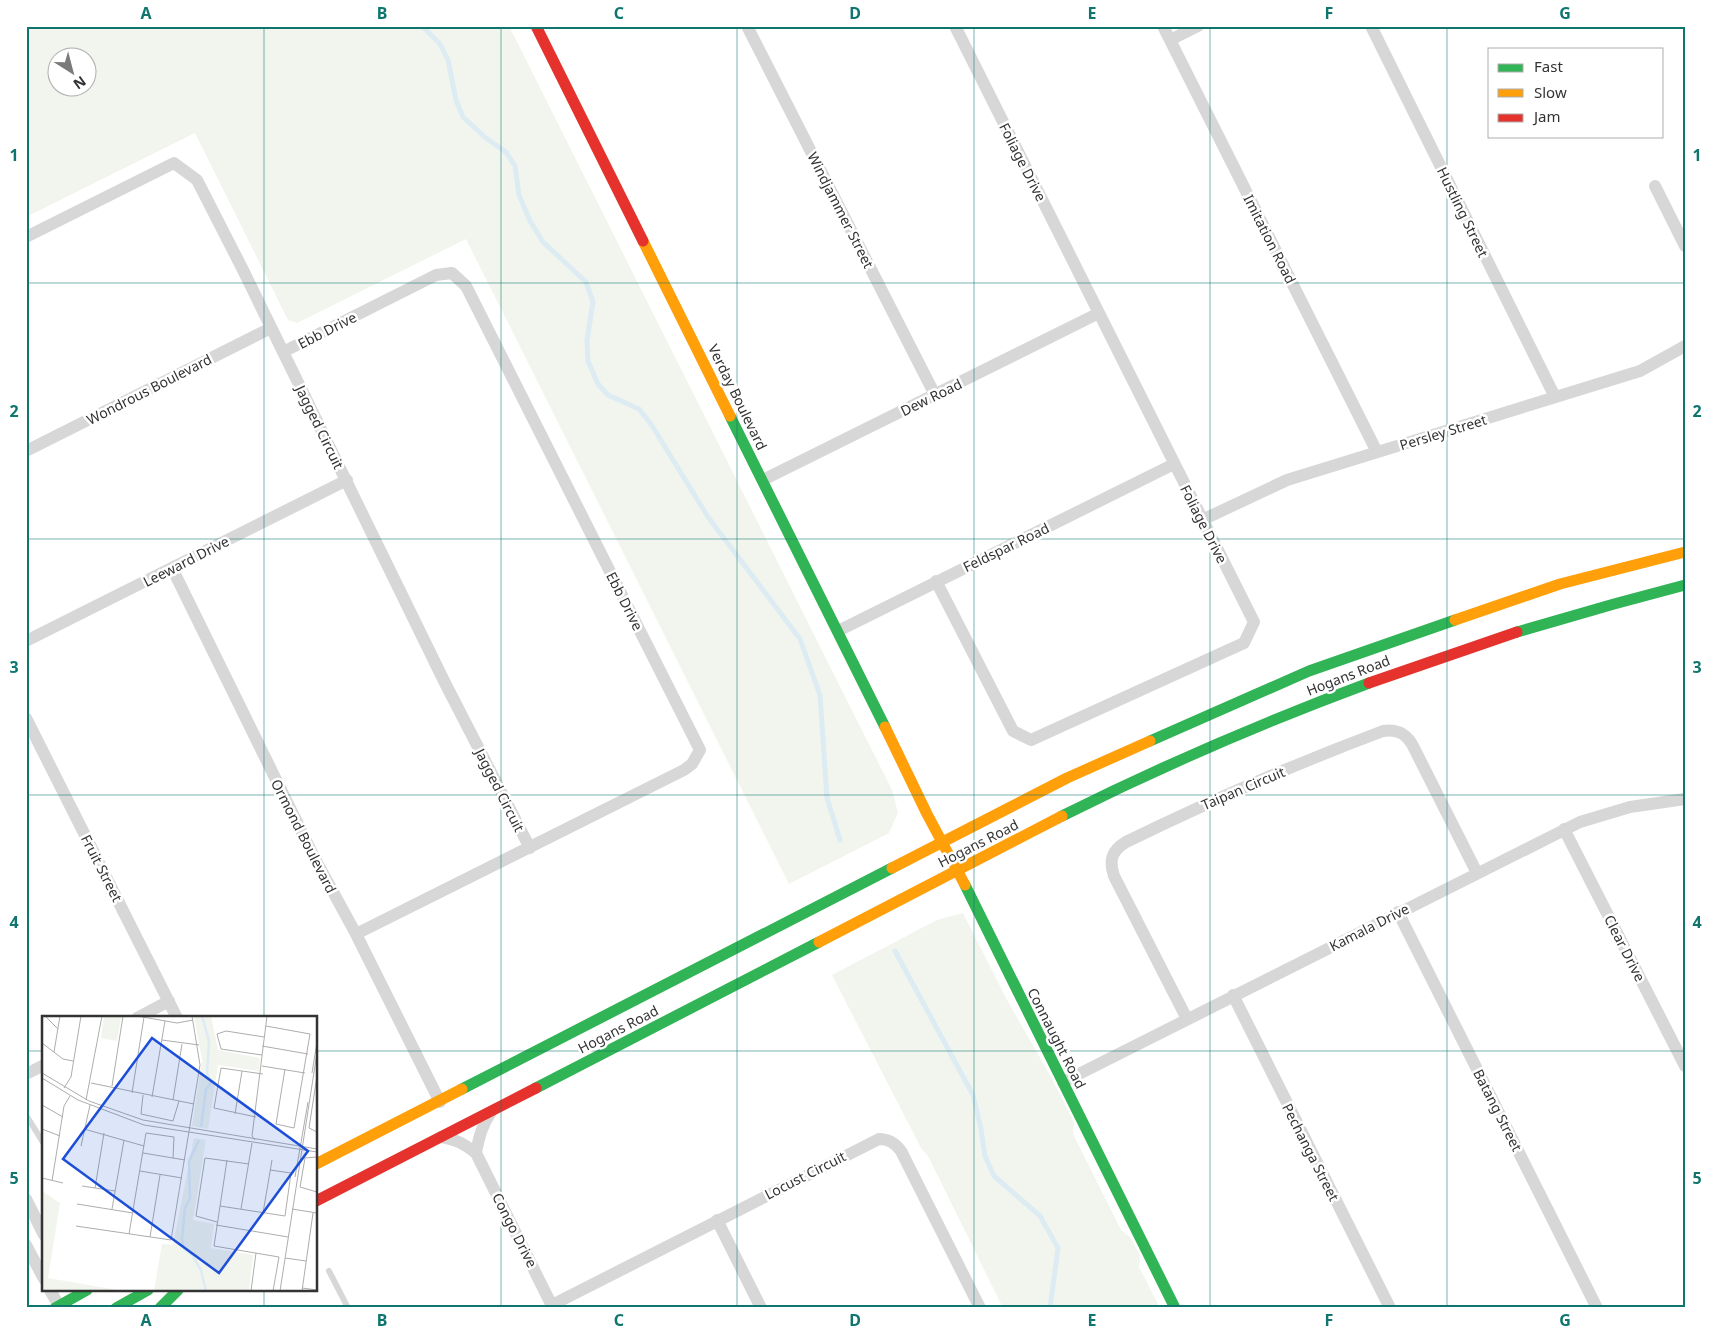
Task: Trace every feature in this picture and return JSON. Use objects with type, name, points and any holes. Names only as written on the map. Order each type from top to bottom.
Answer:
[{"type":"street","name":"Verday Boulevard","points":[[536,26],[912,781]]},
{"type":"street","name":"Windjammer Street","points":[[747,26],[935,395]]},
{"type":"street","name":"Foliage Drive","points":[[936,581],[1012,731],[1031,740],[1244,643],[1254,622],[955,26]]},
{"type":"street","name":"Imitation Road","points":[[1163,26],[1377,452]]},
{"type":"street","points":[[1170,40],[1198,26]]},
{"type":"street","name":"Hustling Street","points":[[1371,26],[1555,397]]},
{"type":"street","name":"Jagged Circuit","points":[[26,237],[174,163],[197,180],[347,480],[445,683],[530,848]]},
{"type":"street","points":[[1655,186],[1685,246]]},
{"type":"street","name":"Ebb Drive","points":[[283,352],[436,275],[452,273],[466,286],[700,750],[692,764],[684,770],[356,934]]},
{"type":"street","name":"Dew Road","points":[[762,480],[1099,313]]},
{"type":"street","name":"Wondrous Boulevard","points":[[26,451],[271,328]]},
{"type":"street","name":"Persley Street","points":[[1202,520],[1287,480],[1640,371],[1685,346]]},
{"type":"street","name":"Feldspar Road","points":[[838,631],[1174,464]]},
{"type":"street","name":"Leeward Drive","points":[[26,641],[347,480]]},
{"type":"street","name":"Hogans Road","points":[[318,1163],[440,1102],[1067,778],[1309,670],[1560,584],[1685,552]]},
{"type":"street","name":"Ormond Boulevard","points":[[172,568],[314,857],[356,934],[440,1102]]},
{"type":"street","name":"Hogans Road","points":[[318,1200],[1132,782],[1268,722],[1428,661],[1594,608],[1685,585]]},
{"type":"street","name":"Fruit Street","points":[[26,718],[176,1016]]},
{"type":"street","name":"Taipan Circuit","points":[[1186,1019],[1114,876],[1111,866],[1112,856],[1119,846],[1126,842],[1210,802],[1309,759],[1383,731],[1394,730],[1406,735],[1413,746],[1477,873]]},
{"type":"street","name":"Connaught Road","points":[[912,781],[1175,1308]]},
{"type":"street","name":"Kamala Drive","points":[[1062,1082],[1564,829],[1613,810],[1685,799]]},
{"type":"street","name":"Clear Drive","points":[[1564,829],[1685,1066]]},
{"type":"street","name":"Batang Street","points":[[1398,912],[1597,1308]]},
{"type":"street","name":"Pechanga Street","points":[[1234,995],[1390,1308]]},
{"type":"street","points":[[141,1016],[169,1001]]},
{"type":"street","points":[[26,1074],[42,1066]]},
{"type":"street","points":[[476,1153],[479,1135],[491,1112]]},
{"type":"street","name":"Congo Drive","points":[[441,1137],[462,1142],[476,1153],[553,1306]]},
{"type":"street","name":"Locust Circuit","points":[[553,1306],[717,1220],[879,1139],[889,1140],[901,1151],[980,1308]]},
{"type":"street","points":[[26,1199],[42,1231]]},
{"type":"street","points":[[717,1220],[761,1308]]},
{"type":"street","points":[[26,1245],[42,1276]]},
{"type":"street","points":[[51,1292],[58,1307],[79,1292],[84,1308]]},
{"type":"street","points":[[116,1308],[144,1292]]},
{"type":"street","points":[[160,1308],[176,1292]]},
{"type":"lane","points":[[26,1115],[42,1141]]},
{"type":"lane","points":[[329,1271],[348,1308]]},
{"type":"shaded area","points":[[26,26],[509,26],[892,790],[898,813],[889,833],[789,884],[466,239],[297,323],[288,320],[195,133],[26,217]]},
{"type":"shaded area","points":[[963,913],[1007,1000],[1051,1077],[1074,1122],[1073,1134],[1121,1230],[1130,1237],[1140,1255],[1139,1267],[1160,1308],[1003,1308],[928,1156],[921,1148],[832,975],[937,920]]},
{"type":"waterway","points":[[422,26],[440,44],[448,60],[456,100],[463,117],[486,138],[506,152],[515,166],[519,195],[530,221],[543,242],[586,282],[593,302],[587,340],[588,361],[598,384],[608,395],[639,409],[651,424],[708,517],[800,639],[820,695],[827,798],[840,840]]},
{"type":"waterway","points":[[895,951],[973,1095],[985,1156],[994,1176],[1040,1216],[1058,1248],[1050,1308]]},
{"type":"traffic: fast","points":[[730,416],[885,727]]},
{"type":"traffic: fast","points":[[1517,632],[1685,585]]},
{"type":"traffic: fast","points":[[1150,741],[1309,671],[1455,620]]},
{"type":"traffic: fast","points":[[1062,816],[1214,745],[1369,683]]},
{"type":"traffic: fast","points":[[462,1089],[892,868]]},
{"type":"traffic: fast","points":[[965,885],[1175,1308]]},
{"type":"traffic: fast","points":[[536,1088],[819,942]]},
{"type":"traffic: fast","points":[[55,1308],[83,1292]]},
{"type":"traffic: fast","points":[[116,1308],[144,1292]]},
{"type":"traffic: fast","points":[[160,1308],[176,1292]]},
{"type":"traffic: slow","points":[[643,241],[730,416]]},
{"type":"traffic: slow","points":[[1455,620],[1560,584],[1685,552]]},
{"type":"traffic: slow","points":[[885,727],[927,814],[965,885]]},
{"type":"traffic: slow","points":[[892,868],[1067,778],[1150,741]]},
{"type":"traffic: slow","points":[[819,942],[1062,816]]},
{"type":"traffic: slow","points":[[318,1163],[462,1089]]},
{"type":"traffic: jam","points":[[536,26],[643,241]]},
{"type":"traffic: jam","points":[[1369,683],[1517,632]]},
{"type":"traffic: jam","points":[[318,1200],[536,1088]]}]
